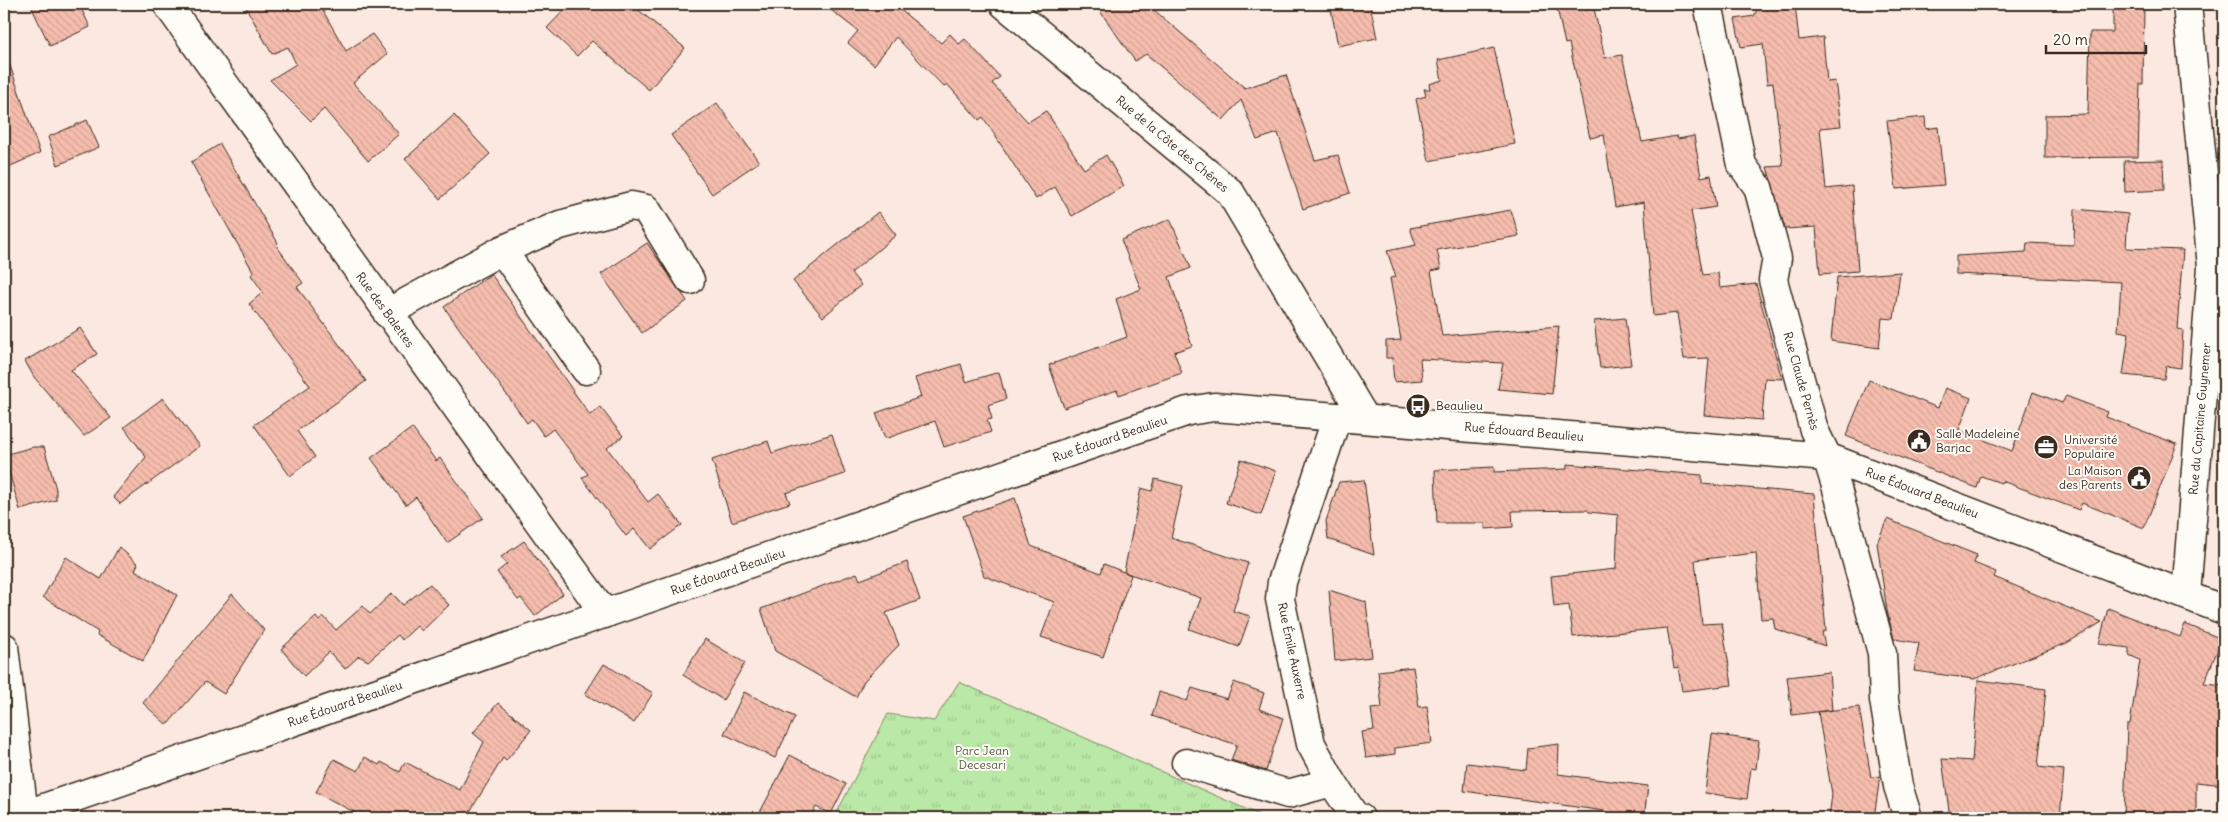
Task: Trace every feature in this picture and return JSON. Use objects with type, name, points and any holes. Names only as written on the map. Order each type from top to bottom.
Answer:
[{"type":"street","name":"Rue des Balettes","points":[[167,4],[387,313],[605,614]]},
{"type":"street","name":"Rue de la Côte des Chênes","points":[[1004,4],[1230,192],[1365,418]]},
{"type":"street","name":"Rue Claude Pernès","points":[[1708,4],[1742,165],[1758,187],[1777,258],[1773,280],[1814,430],[1827,457],[1882,653],[1884,700],[1898,786],[1908,818]]},
{"type":"street","name":"Rue du Capitaine Guynemer","points":[[2186,595],[2212,267],[2187,4]]},
{"type":"street","points":[[387,313],[502,250],[560,225],[631,206],[646,209],[690,280]]},
{"type":"street","points":[[502,250],[586,370]]},
{"type":"street","name":"Rue Édouard Beaulieu","points":[[20,814],[1188,412],[1214,407],[1827,457],[2224,610]]},
{"type":"street","name":"Rue Émile Auxerre","points":[[1337,417],[1282,582],[1280,599],[1311,744],[1332,782],[1354,815],[1360,818]]},
{"type":"street","points":[[4,647],[20,814]]},
{"type":"street","points":[[1186,763],[1288,794],[1332,782]]},
{"type":"green space","name":"Parc Jean Decesari","points":[[959,682],[1266,818],[834,818],[888,714],[934,721]]},
{"type":"building","points":[[30,4],[79,4],[90,27],[50,46]]},
{"type":"building","points":[[244,4],[319,4],[346,51],[372,34],[387,54],[353,83],[399,134],[368,161],[324,109],[311,121],[270,80],[296,64],[288,47],[272,54]]},
{"type":"building","points":[[570,4],[631,4],[685,48],[649,90],[592,41],[577,56],[547,28]]},
{"type":"building","points":[[823,4],[893,4],[941,43],[950,34],[959,44],[965,39],[1000,77],[992,83],[1028,122],[1046,111],[1084,169],[1106,155],[1124,186],[1072,216],[1055,187],[1036,199],[983,117],[979,120],[947,84],[944,87],[896,37],[874,65],[848,43],[858,31]]},
{"type":"building","points":[[1095,4],[1147,4],[1245,88],[1286,75],[1315,160],[1338,155],[1350,193],[1303,209],[1278,133],[1257,140],[1241,100],[1223,120],[1146,54],[1135,61]]},
{"type":"building","points":[[1330,4],[1370,4],[1377,38],[1338,46]]},
{"type":"building","points":[[1556,4],[1593,4],[1605,58],[1622,55],[1642,142],[1677,136],[1678,139],[1694,136],[1701,177],[1711,175],[1716,207],[1691,211],[1703,275],[1718,273],[1720,288],[1756,284],[1782,379],[1765,378],[1762,420],[1704,415],[1709,358],[1684,359],[1677,313],[1653,316],[1644,202],[1615,207],[1604,135],[1590,138],[1569,43],[1565,44]]},
{"type":"building","points":[[1795,4],[1799,40],[1823,37],[1827,82],[1835,81],[1841,126],[1820,128],[1826,189],[1852,186],[1858,271],[1820,274],[1816,227],[1785,229],[1767,167],[1783,166],[1773,83],[1767,84],[1763,44],[1741,47],[1735,19],[1754,16],[1758,8]]},
{"type":"building","points":[[2113,4],[2144,4],[2143,84],[2140,84],[2138,157],[2045,158],[2045,115],[2088,114],[2090,32],[2113,32]]},
{"type":"building","points":[[1494,48],[1515,144],[1429,161],[1416,99],[1426,96],[1424,89],[1430,89],[1429,84],[1442,80],[1438,60]]},
{"type":"building","points":[[8,60],[40,153],[4,169],[4,61]]},
{"type":"building","points":[[717,103],[759,162],[712,194],[671,135]]},
{"type":"building","points":[[454,115],[490,154],[440,199],[405,159]]},
{"type":"building","points":[[1925,117],[1926,129],[1938,127],[1944,185],[1896,189],[1887,121]]},
{"type":"building","points":[[87,120],[99,147],[58,165],[48,137]]},
{"type":"building","points":[[220,144],[278,243],[276,245],[303,283],[297,287],[366,381],[297,431],[315,457],[290,476],[254,425],[310,386],[249,304],[263,292],[251,275],[254,273],[191,162]]},
{"type":"building","points":[[2163,160],[2164,190],[2125,192],[2124,161]]},
{"type":"building","points":[[2075,209],[2128,214],[2126,248],[2183,250],[2177,329],[2183,330],[2181,368],[2166,366],[2164,379],[2123,375],[2129,333],[2118,331],[2121,282],[1956,274],[1956,256],[2026,252],[2027,243],[2074,245]]},
{"type":"building","points":[[1511,210],[1519,236],[1437,250],[1441,269],[1431,271],[1442,336],[1559,326],[1552,394],[1498,389],[1503,363],[1420,359],[1422,380],[1394,382],[1392,358],[1386,358],[1386,341],[1401,340],[1390,278],[1396,277],[1387,251],[1416,245],[1410,228]]},
{"type":"building","points":[[878,212],[896,235],[851,273],[861,285],[823,317],[793,281]]},
{"type":"building","points":[[1170,219],[1191,268],[1169,277],[1192,346],[1174,352],[1182,373],[1119,395],[1117,390],[1064,408],[1049,365],[1127,337],[1116,299],[1141,289],[1121,240]]},
{"type":"building","points":[[647,243],[687,301],[642,333],[601,274]]},
{"type":"building","points":[[1900,272],[1894,319],[1882,318],[1879,348],[1831,341],[1837,277]]},
{"type":"building","points":[[491,274],[590,415],[600,407],[623,436],[607,448],[648,502],[658,494],[682,525],[650,549],[634,529],[626,536],[582,478],[588,474],[553,429],[544,436],[532,419],[527,423],[444,307]]},
{"type":"building","points":[[1625,318],[1631,365],[1600,368],[1594,321]]},
{"type":"building","points":[[80,328],[97,354],[71,370],[111,418],[84,436],[34,377],[25,361]]},
{"type":"building","points":[[961,364],[966,382],[999,372],[1006,399],[988,405],[992,419],[987,420],[991,432],[944,447],[935,421],[885,439],[876,413],[921,397],[915,378]]},
{"type":"building","points":[[1869,380],[1938,408],[1945,388],[1971,398],[1959,430],[2012,451],[2033,392],[2062,403],[2066,396],[2108,412],[2106,417],[2177,444],[2144,528],[2082,503],[2079,510],[2002,481],[2001,483],[1981,476],[1977,488],[1846,436]]},
{"type":"building","points":[[163,398],[200,446],[120,504],[113,497],[146,457],[124,427]]},
{"type":"building","points":[[412,428],[436,461],[440,458],[483,518],[447,543],[416,497],[406,505],[371,458]]},
{"type":"building","points":[[832,434],[845,474],[786,493],[790,503],[732,522],[712,460],[768,441],[772,453]]},
{"type":"building","points":[[33,447],[44,447],[56,489],[56,500],[20,510],[4,455]]},
{"type":"building","points":[[1241,459],[1276,471],[1261,515],[1226,503]]},
{"type":"building","points":[[1567,464],[1702,475],[1702,484],[1814,494],[1826,631],[1822,632],[1825,646],[1775,629],[1773,618],[1761,619],[1756,553],[1695,560],[1702,624],[1722,623],[1732,685],[1682,691],[1678,667],[1674,668],[1667,628],[1573,637],[1569,605],[1554,607],[1551,576],[1616,569],[1618,515],[1589,512],[1587,510],[1512,511],[1513,527],[1485,529],[1485,523],[1437,523],[1435,470],[1494,467],[1494,472],[1567,469]]},
{"type":"building","points":[[1155,479],[1183,486],[1171,538],[1248,563],[1233,611],[1250,616],[1239,647],[1189,629],[1201,598],[1124,572],[1141,488],[1152,491]]},
{"type":"building","points":[[1364,480],[1374,555],[1328,539],[1326,521],[1339,482]]},
{"type":"building","points":[[1015,498],[1031,546],[1101,573],[1104,564],[1131,575],[1103,657],[1041,637],[1054,602],[984,576],[963,516]]},
{"type":"building","points":[[1887,519],[1977,555],[1974,563],[1996,572],[1994,577],[2102,622],[2067,643],[1974,679],[1914,671],[1919,643],[1894,639],[1887,611],[1877,543]]},
{"type":"building","points":[[524,541],[563,594],[535,616],[521,598],[518,600],[497,572],[507,564],[501,557]]},
{"type":"building","points":[[119,547],[138,564],[135,570],[177,595],[143,661],[97,635],[98,632],[43,597],[66,557],[101,579]]},
{"type":"building","points":[[907,562],[920,600],[886,613],[899,645],[864,681],[856,697],[775,651],[761,609],[857,573],[860,580]]},
{"type":"building","points":[[430,584],[449,605],[422,631],[417,626],[402,640],[398,635],[368,661],[359,656],[345,669],[329,652],[304,676],[281,649],[316,617],[319,621],[324,617],[336,630],[363,606],[370,614],[392,593],[403,605]]},
{"type":"building","points":[[1329,590],[1366,602],[1372,657],[1335,661]]},
{"type":"building","points":[[232,594],[264,630],[224,694],[205,682],[167,725],[143,703]]},
{"type":"building","points":[[2108,608],[2180,637],[2185,624],[2222,639],[2204,683],[2224,685],[2224,785],[2196,782],[2196,818],[2124,818],[2127,724],[2130,724],[2140,660],[2129,655],[2129,648],[2099,644]]},
{"type":"building","points":[[705,639],[745,663],[723,700],[683,675]]},
{"type":"building","points":[[604,664],[653,693],[634,723],[585,694]]},
{"type":"building","points":[[1413,667],[1419,707],[1427,706],[1432,743],[1395,748],[1395,754],[1366,758],[1362,732],[1374,730],[1371,709],[1382,708],[1378,671]]},
{"type":"building","points":[[1829,672],[1832,710],[1792,715],[1787,677]]},
{"type":"building","points":[[1978,680],[2046,689],[2038,767],[2064,770],[2060,818],[1950,818],[1942,759],[1972,761]]},
{"type":"building","points":[[1234,682],[1264,693],[1259,709],[1283,718],[1266,771],[1231,760],[1237,745],[1152,716],[1159,692],[1187,701],[1192,688],[1227,699]]},
{"type":"building","points":[[744,692],[795,717],[775,758],[724,734]]},
{"type":"building","points":[[498,703],[531,730],[506,761],[503,758],[466,818],[365,818],[316,792],[334,759],[358,771],[365,757],[379,765],[381,762],[400,772],[405,762],[460,790],[484,742],[473,733]]},
{"type":"building","points":[[1859,707],[1871,777],[1880,776],[1874,818],[1829,818],[1832,794],[1818,712]]},
{"type":"building","points":[[1712,734],[1759,741],[1756,769],[1751,768],[1747,799],[1705,793]]},
{"type":"building","points":[[1559,744],[1558,774],[1648,786],[1644,818],[1604,816],[1604,811],[1464,791],[1467,763],[1526,770],[1528,748]]},
{"type":"building","points":[[790,755],[846,784],[831,814],[816,807],[810,818],[757,818]]},
{"type":"place","name":"Beaulieu","points":[[1418,406]]},
{"type":"place","name":"Salle Madeleine Barjac","points":[[1919,441]]},
{"type":"place","name":"Université Populaire","points":[[2046,447]]},
{"type":"place","name":"La Maison des Parents","points":[[2139,478]]}]
